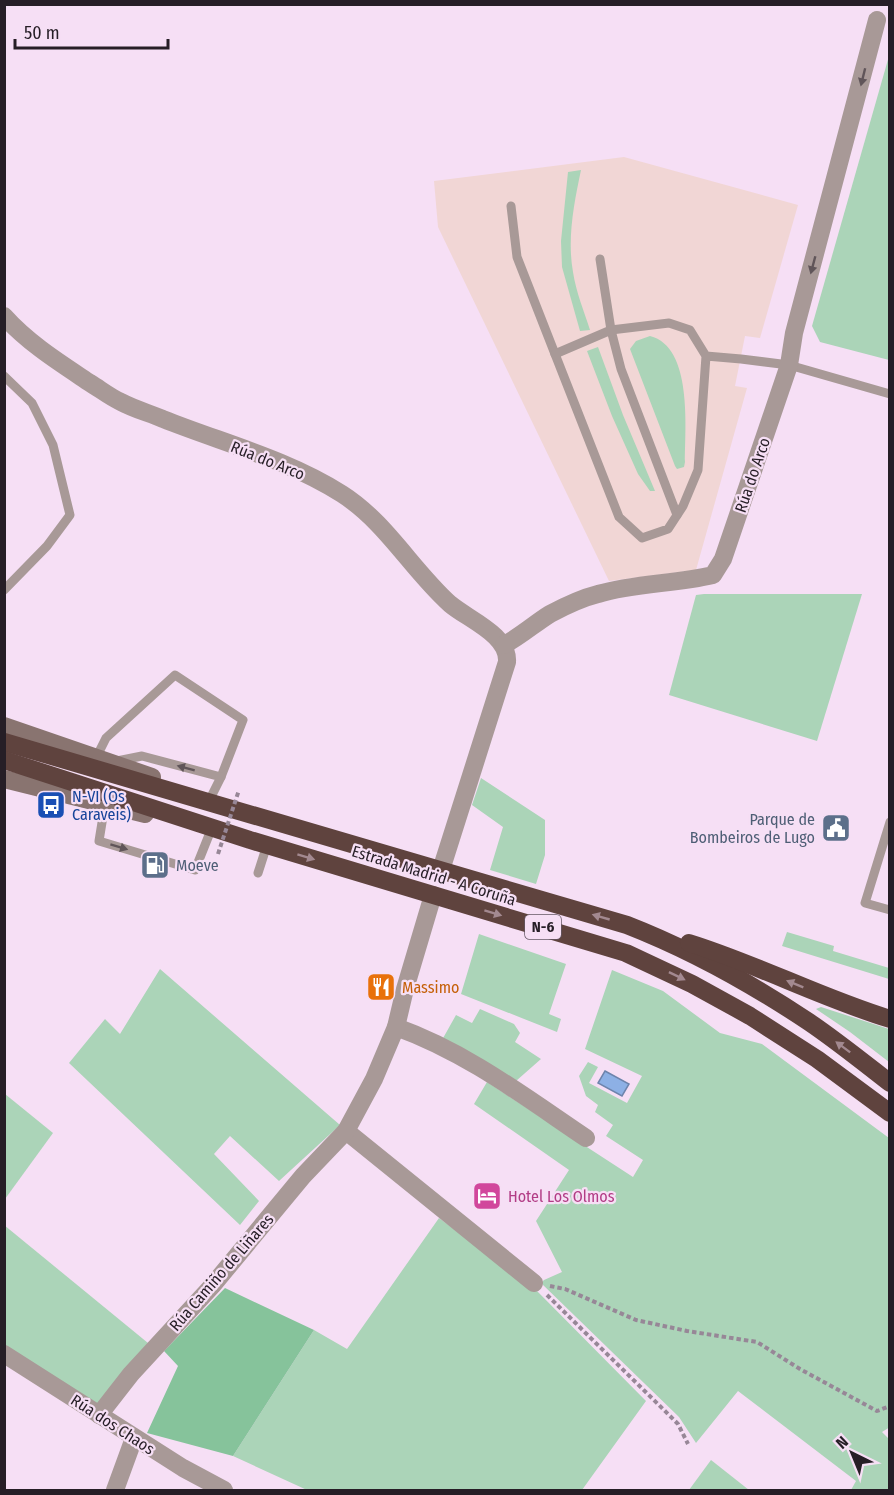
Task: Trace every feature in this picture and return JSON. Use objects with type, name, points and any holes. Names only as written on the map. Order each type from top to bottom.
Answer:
[{"type":"highway","name":"Estrada Madrid - A Coruña","points":[[4,742],[627,925],[657,936],[754,987],[810,1023],[890,1083]]},
{"type":"highway","name":"Estrada Madrid - A Coruña","points":[[4,760],[259,843],[596,943],[655,966],[750,1016],[817,1059],[890,1113]]},
{"type":"highway","name":"N-6","points":[[657,936],[718,952],[859,1009],[890,1019]]},
{"type":"main road","points":[[4,726],[270,819]]},
{"type":"main road","points":[[4,779],[259,843]]},
{"type":"street","points":[[789,365],[794,333],[879,16]]},
{"type":"street","name":"Rúa do Arco","points":[[4,316],[27,339],[68,369],[120,402],[286,464],[343,494],[369,514],[439,594],[504,645],[551,614],[598,594],[638,585],[690,580],[713,575],[723,559],[789,365]]},
{"type":"street","points":[[441,870],[507,663],[504,645]]},
{"type":"street","name":"Rúa Camiño de Liñares","points":[[99,1415],[131,1374],[212,1286],[303,1176],[346,1131],[374,1079],[396,1027],[433,895]]},
{"type":"street","points":[[396,1027],[421,1036],[468,1060],[586,1138]]},
{"type":"street","points":[[346,1131],[534,1283]]},
{"type":"street","name":"Rúa dos Chaos","points":[[4,1354],[134,1438],[224,1491]]},
{"type":"street","points":[[115,1491],[134,1438]]},
{"type":"lane","points":[[511,206],[517,257],[555,354],[619,517],[642,538],[668,529],[683,506],[698,470],[706,356],[690,330],[669,323],[611,330],[555,354]]},
{"type":"lane","points":[[600,259],[611,330],[621,369],[677,515]]},
{"type":"lane","points":[[706,356],[789,365],[890,394]]},
{"type":"lane","points":[[4,376],[32,403],[53,445],[70,515],[47,546],[4,590]]},
{"type":"lane","points":[[211,797],[221,777],[243,720],[175,675],[106,738],[103,761],[142,756],[221,777]]},
{"type":"lane","points":[[105,804],[99,840],[195,870],[211,830]]},
{"type":"lane","points":[[890,822],[865,903],[890,910]]},
{"type":"lane","points":[[258,873],[259,843]]},
{"type":"path","points":[[218,854],[239,790]]},
{"type":"path","points":[[534,1283],[565,1289],[636,1320],[757,1342],[800,1369],[877,1411],[890,1406]]},
{"type":"path","points":[[534,1283],[678,1424],[688,1444]]},
{"type":"shaded area","points":[[624,157],[798,205],[760,338],[745,336],[735,386],[747,388],[696,570],[609,581],[438,227],[434,181]]},
{"type":"green space","points":[[889,56],[889,360],[820,342],[812,326]]},
{"type":"green space","points":[[581,170],[572,221],[571,259],[576,287],[590,330],[580,331],[562,267],[561,241],[568,172]]},
{"type":"green space","points":[[650,336],[664,343],[674,356],[684,390],[685,462],[684,467],[677,469],[630,349],[636,341]]},
{"type":"green space","points":[[598,347],[655,491],[650,491],[638,474],[612,416],[587,351]]},
{"type":"green space","points":[[862,594],[817,741],[669,695],[696,595]]},
{"type":"green space","points":[[481,778],[545,820],[545,855],[536,884],[490,870],[503,827],[472,805]]},
{"type":"green space","points":[[787,932],[834,946],[833,951],[889,968],[889,979],[782,946]]},
{"type":"green space","points":[[479,934],[566,964],[549,1014],[561,1019],[557,1032],[461,994]]},
{"type":"green space","points":[[160,969],[340,1125],[279,1181],[230,1136],[214,1154],[259,1201],[240,1225],[69,1063],[105,1019],[120,1034]]},
{"type":"green space","points":[[612,970],[663,991],[720,1033],[762,1044],[889,1138],[890,1427],[882,1432],[889,1439],[889,1490],[851,1490],[856,1481],[738,1391],[696,1443],[679,1417],[541,1283],[562,1272],[536,1221],[569,1170],[474,1104],[487,1082],[633,1177],[643,1160],[606,1136],[613,1125],[595,1112],[598,1105],[586,1096],[579,1076],[588,1062],[598,1067],[589,1083],[627,1103],[642,1076],[585,1049]]},
{"type":"green space","points":[[821,1007],[889,1029],[889,1062],[816,1009]]},
{"type":"green space","points":[[480,1009],[514,1024],[520,1033],[515,1042],[541,1059],[516,1081],[442,1040],[456,1015],[472,1023]]},
{"type":"green space","points":[[5,1094],[53,1133],[5,1199]]},
{"type":"green space","points":[[439,1218],[537,1291],[646,1401],[582,1490],[307,1490],[233,1456],[314,1330],[347,1349]]},
{"type":"green space","points":[[4,1225],[148,1343],[97,1408],[87,1409],[5,1345]]},
{"type":"green space","points":[[225,1288],[314,1330],[233,1456],[147,1433],[178,1366],[164,1351]]},
{"type":"green space","points":[[711,1460],[749,1490],[689,1490]]},
{"type":"water","points":[[605,1071],[629,1084],[622,1096],[598,1083]]},
{"type":"place","name":"N-VI (Os Caraveis)","points":[[51,805]]},
{"type":"place","name":"Parque de Bombeiros de Lugo","points":[[836,828]]},
{"type":"place","name":"Moeve","points":[[155,865]]},
{"type":"place","name":"Massimo","points":[[381,987]]},
{"type":"place","name":"Hotel Los Olmos","points":[[487,1196]]}]
